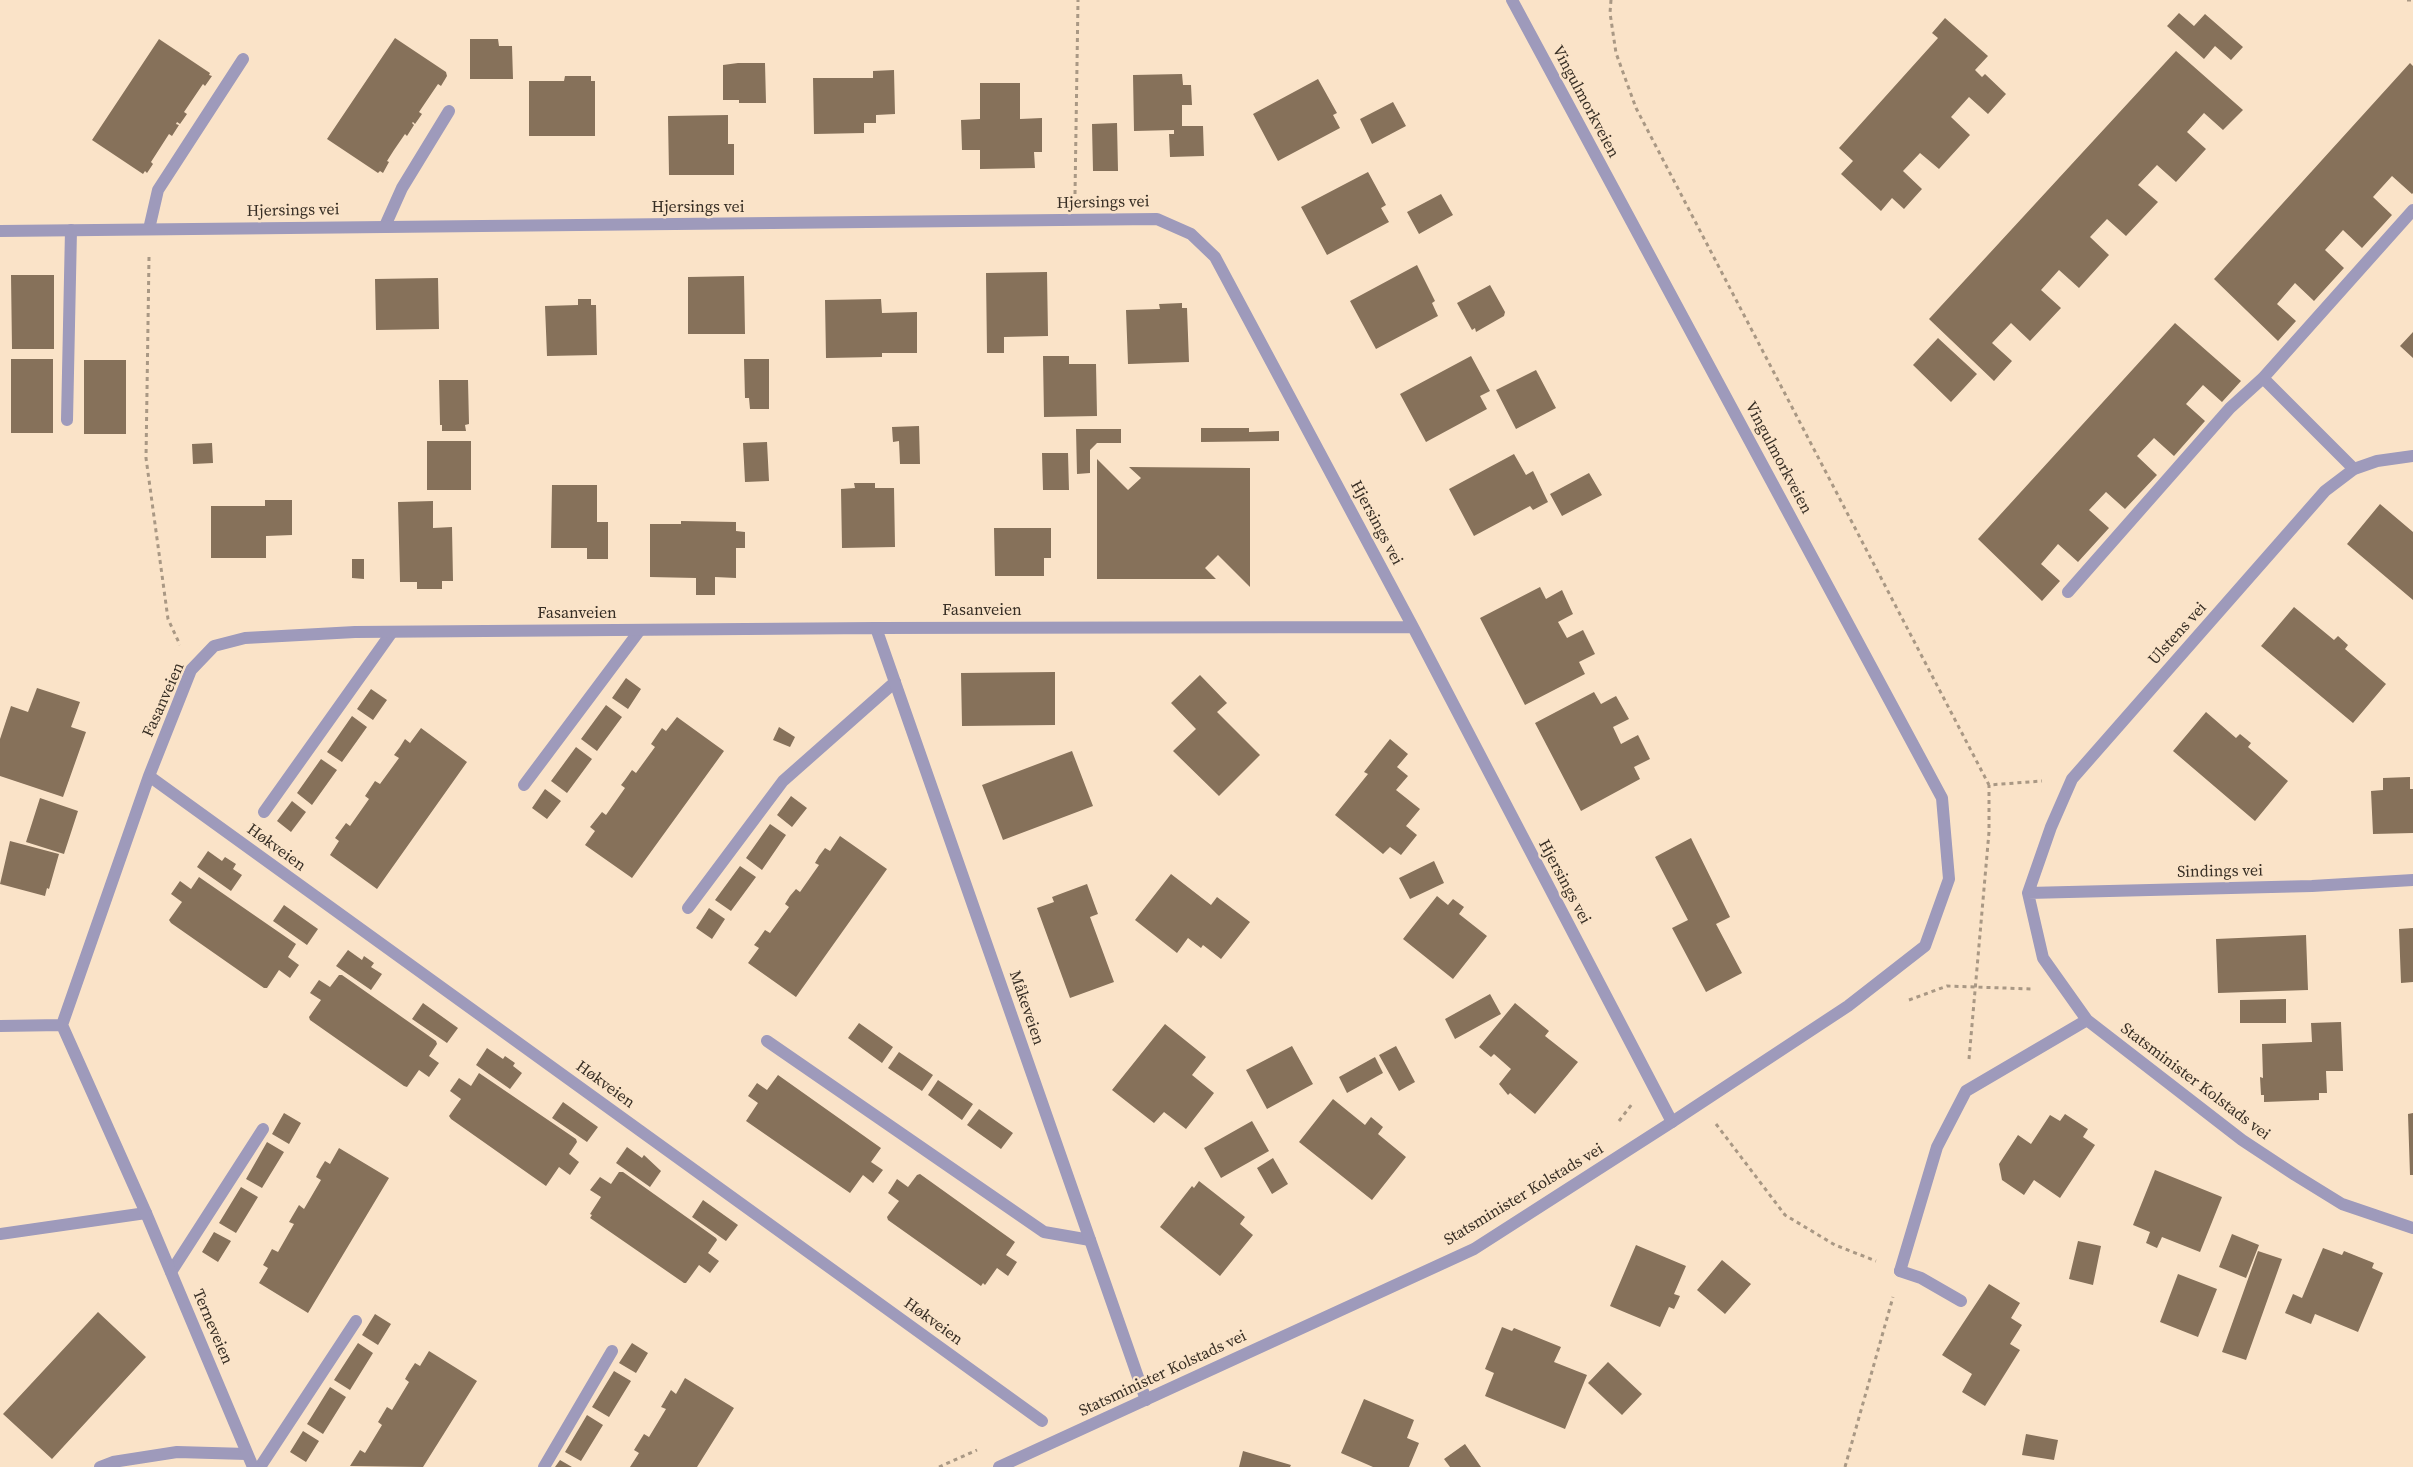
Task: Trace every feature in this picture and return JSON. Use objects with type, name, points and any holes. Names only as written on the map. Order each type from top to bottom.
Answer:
[{"type":"street","name":"Vingulmorkveien","points":[[1512,0],[1942,798],[1949,879],[1925,946]]},
{"type":"street","points":[[149,229],[158,190],[243,59]]},
{"type":"street","points":[[386,226],[402,188],[449,111]]},
{"type":"street","points":[[2068,592],[2230,408],[2263,378],[2413,210]]},
{"type":"street","name":"Hjersings vei","points":[[0,231],[1157,219],[1191,234],[1215,257],[1414,627],[1672,1122]]},
{"type":"street","points":[[67,420],[71,230]]},
{"type":"street","points":[[2263,378],[2354,469]]},
{"type":"street","name":"Ulstens vei","points":[[2028,893],[2051,827],[2072,778],[2325,491],[2354,469],[2377,461],[2413,456]]},
{"type":"street","name":"Fasanveien","points":[[62,1025],[149,776],[191,670],[214,646],[245,638],[392,632],[876,628],[1414,627]]},
{"type":"street","name":"Måkeveien","points":[[876,628],[1146,1400]]},
{"type":"street","points":[[524,785],[640,630]]},
{"type":"street","points":[[264,812],[392,632]]},
{"type":"street","points":[[688,908],[782,781],[895,682]]},
{"type":"street","name":"Høkveien","points":[[149,776],[1042,1420]]},
{"type":"street","name":"Sindings vei","points":[[2028,893],[2312,886],[2413,880]]},
{"type":"street","name":"Statsminister Kolstads vei","points":[[2028,893],[2044,958],[2087,1020],[2242,1140],[2295,1175],[2342,1204],[2413,1228]]},
{"type":"street","name":"Statsminister Kolstads vei","points":[[999,1467],[1474,1249],[1848,1006],[1925,946]]},
{"type":"street","points":[[1961,1301],[1921,1278],[1900,1271],[1937,1147],[1966,1091],[2087,1020]]},
{"type":"street","points":[[0,1026],[62,1025]]},
{"type":"street","name":"Terneveien","points":[[62,1025],[146,1213],[253,1467]]},
{"type":"street","points":[[767,1040],[1044,1232],[1090,1240]]},
{"type":"street","points":[[171,1272],[262,1129]]},
{"type":"street","points":[[0,1234],[146,1213]]},
{"type":"street","points":[[260,1467],[356,1320]]},
{"type":"street","points":[[544,1467],[612,1351]]},
{"type":"street","points":[[100,1467],[113,1462],[177,1452],[247,1454]]},
{"type":"path","points":[[1075,220],[1078,0]]},
{"type":"path","points":[[1611,0],[1610,13],[1616,53],[1636,108],[1989,785],[1989,832],[1966,1091]]},
{"type":"path","points":[[2407,0],[2413,0]]},
{"type":"path","points":[[149,229],[146,458],[168,619],[191,670]]},
{"type":"path","points":[[1989,785],[2072,778]]},
{"type":"path","points":[[1909,1000],[1947,986],[2031,989],[2039,994]]},
{"type":"path","points":[[1717,1127],[1785,1215],[1835,1245],[1900,1271],[1845,1467]]},
{"type":"building","points":[[2179,13],[2194,26],[2205,14],[2243,47],[2231,60],[2215,46],[2204,59],[2167,26]]},
{"type":"building","points":[[1945,18],[1988,56],[1975,70],[1982,77],[1985,74],[2006,94],[1988,114],[1969,97],[1951,117],[1970,135],[1939,169],[1920,153],[1903,171],[1922,189],[1904,209],[1892,198],[1881,211],[1841,174],[1853,161],[1839,148],[1938,38],[1932,33]]},
{"type":"building","points":[[395,38],[446,72],[447,76],[441,86],[438,84],[419,112],[422,114],[415,124],[412,123],[414,125],[407,136],[405,134],[394,150],[387,161],[389,162],[383,173],[380,171],[378,173],[327,139]]},
{"type":"building","points":[[159,39],[212,76],[205,86],[203,84],[184,112],[187,114],[180,124],[177,122],[176,124],[179,125],[172,136],[169,134],[151,162],[153,164],[147,173],[145,171],[143,174],[92,140]]},
{"type":"building","points":[[470,39],[498,39],[499,46],[512,46],[513,79],[470,79]]},
{"type":"building","points":[[2176,51],[2243,110],[2223,130],[2204,113],[2187,132],[2206,149],[2176,182],[2157,165],[2138,185],[2158,202],[2126,236],[2107,219],[2090,237],[2109,255],[2079,288],[2059,270],[2041,290],[2061,308],[2030,341],[2011,323],[1992,343],[2012,361],[1994,381],[1929,319]]},
{"type":"building","points":[[765,63],[766,103],[739,103],[739,100],[723,100],[723,65]]},
{"type":"building","points":[[2410,63],[2413,66],[2413,193],[2392,176],[2373,197],[2392,215],[2362,248],[2343,230],[2325,250],[2344,268],[2314,301],[2295,283],[2277,304],[2296,321],[2278,341],[2214,279]]},
{"type":"building","points":[[894,70],[895,114],[876,115],[876,123],[864,123],[864,133],[814,134],[813,78],[873,78],[873,71]]},
{"type":"building","points":[[1182,74],[1183,85],[1191,85],[1192,105],[1182,105],[1182,126],[1203,126],[1204,156],[1170,157],[1169,134],[1174,134],[1174,130],[1134,131],[1133,75]]},
{"type":"building","points":[[565,76],[591,76],[591,81],[595,81],[595,136],[529,136],[529,81],[564,81]]},
{"type":"building","points":[[1318,79],[1337,113],[1333,115],[1340,128],[1278,161],[1253,114]]},
{"type":"building","points":[[980,83],[1020,83],[1020,119],[1042,118],[1042,152],[1034,152],[1035,168],[980,169],[980,150],[962,150],[961,120],[980,119]]},
{"type":"building","points":[[1393,102],[1406,126],[1372,144],[1360,119]]},
{"type":"building","points":[[728,115],[728,144],[734,144],[734,175],[669,175],[668,116]]},
{"type":"building","points":[[1117,123],[1118,171],[1093,171],[1092,124]]},
{"type":"building","points":[[1368,172],[1386,205],[1381,208],[1389,222],[1327,255],[1301,207]]},
{"type":"building","points":[[1441,194],[1453,215],[1419,234],[1407,212]]},
{"type":"building","points":[[1417,265],[1435,301],[1432,303],[1438,316],[1376,349],[1350,301]]},
{"type":"building","points":[[1047,272],[1048,336],[1004,337],[1004,353],[987,353],[986,273]]},
{"type":"building","points":[[11,275],[54,275],[54,349],[12,349]]},
{"type":"building","points":[[744,276],[745,334],[688,334],[688,277]]},
{"type":"building","points":[[438,278],[439,329],[376,330],[375,279]]},
{"type":"building","points":[[1490,285],[1505,312],[1504,316],[1476,332],[1475,328],[1472,330],[1457,303]]},
{"type":"building","points":[[578,299],[591,299],[591,305],[596,305],[597,355],[547,356],[545,306],[578,305]]},
{"type":"building","points":[[881,299],[882,313],[917,312],[917,353],[882,353],[882,357],[826,358],[825,300]]},
{"type":"building","points":[[1182,303],[1182,308],[1187,308],[1189,362],[1128,364],[1126,310],[1160,309],[1159,304]]},
{"type":"building","points":[[2175,323],[2241,381],[2222,402],[2203,385],[2186,404],[2205,421],[2174,456],[2154,438],[2137,456],[2157,475],[2125,509],[2106,492],[2089,510],[2109,528],[2078,562],[2058,544],[2041,564],[2060,581],[2042,601],[1978,539]]},
{"type":"building","points":[[2413,332],[2413,358],[2400,346]]},
{"type":"building","points":[[1938,338],[1977,374],[1951,402],[1913,365]]},
{"type":"building","points":[[1043,356],[1069,356],[1069,364],[1096,364],[1097,416],[1044,417]]},
{"type":"building","points":[[1471,356],[1490,391],[1480,396],[1487,409],[1426,442],[1400,394]]},
{"type":"building","points":[[11,359],[53,359],[53,433],[11,433]]},
{"type":"building","points":[[744,359],[769,359],[769,409],[750,409],[749,398],[745,398]]},
{"type":"building","points":[[84,360],[126,360],[126,434],[84,434]]},
{"type":"building","points":[[1536,370],[1556,408],[1516,429],[1496,390]]},
{"type":"building","points":[[439,380],[468,380],[469,424],[465,425],[466,431],[442,431],[442,425],[440,425]]},
{"type":"building","points":[[919,426],[920,464],[900,464],[899,441],[893,442],[892,427]]},
{"type":"building","points":[[1201,428],[1249,428],[1249,432],[1279,431],[1279,441],[1201,442]]},
{"type":"building","points":[[1076,429],[1121,429],[1121,443],[1097,443],[1090,450],[1090,473],[1077,474]]},
{"type":"building","points":[[427,441],[471,441],[471,490],[427,490]]},
{"type":"building","points":[[767,442],[769,481],[745,482],[743,443]]},
{"type":"building","points":[[212,443],[213,463],[193,464],[192,444]]},
{"type":"building","points":[[1042,453],[1068,453],[1069,490],[1043,490]]},
{"type":"building","points":[[1514,454],[1526,475],[1533,471],[1548,502],[1533,510],[1530,506],[1474,536],[1449,489]]},
{"type":"building","points":[[1097,459],[1128,490],[1141,478],[1129,467],[1250,468],[1250,587],[1218,555],[1205,568],[1216,579],[1097,579]]},
{"type":"building","points":[[1589,473],[1602,495],[1562,516],[1550,494]]},
{"type":"building","points":[[854,483],[875,483],[875,488],[894,488],[895,547],[842,548],[841,489],[855,488]]},
{"type":"building","points":[[552,485],[597,485],[597,522],[608,522],[608,559],[587,559],[587,548],[551,548]]},
{"type":"building","points":[[265,500],[292,500],[292,535],[266,536],[266,558],[211,558],[211,506],[265,506]]},
{"type":"building","points":[[433,501],[433,528],[452,527],[453,581],[442,581],[442,589],[417,589],[417,582],[400,582],[398,502]]},
{"type":"building","points":[[2380,504],[2413,532],[2413,600],[2347,544]]},
{"type":"building","points":[[681,521],[736,522],[736,531],[745,532],[745,548],[736,548],[736,578],[715,577],[715,595],[696,595],[696,578],[650,577],[650,524],[681,524]]},
{"type":"building","points":[[994,528],[1051,528],[1051,558],[1044,558],[1044,576],[995,576]]},
{"type":"building","points":[[352,559],[364,559],[364,579],[352,578]]},
{"type":"building","points":[[1540,587],[1546,599],[1562,590],[1573,614],[1558,622],[1567,638],[1583,630],[1595,654],[1579,662],[1585,674],[1525,705],[1480,618]]},
{"type":"building","points":[[2294,607],[2334,640],[2338,636],[2348,645],[2345,649],[2386,684],[2353,723],[2261,646]]},
{"type":"building","points":[[1055,672],[1055,725],[962,726],[961,673]]},
{"type":"building","points":[[1200,675],[1227,703],[1217,712],[1260,755],[1219,796],[1173,751],[1196,729],[1171,703]]},
{"type":"building","points":[[626,678],[641,689],[628,709],[612,698]]},
{"type":"building","points":[[37,688],[80,702],[71,727],[86,732],[63,797],[0,776],[0,739],[11,706],[28,712]]},
{"type":"building","points":[[371,689],[387,700],[373,720],[357,709]]},
{"type":"building","points":[[1594,692],[1601,704],[1616,696],[1629,719],[1613,727],[1621,744],[1638,735],[1650,759],[1634,767],[1640,779],[1581,811],[1535,723]]},
{"type":"building","points":[[606,705],[622,717],[597,751],[581,739]]},
{"type":"building","points":[[2206,712],[2236,738],[2240,734],[2251,743],[2248,747],[2288,781],[2255,821],[2173,751]]},
{"type":"building","points":[[352,716],[367,727],[342,762],[327,752]]},
{"type":"building","points":[[677,717],[724,751],[632,878],[585,845],[595,831],[590,827],[602,812],[606,815],[625,788],[621,785],[632,770],[636,773],[655,747],[651,744],[662,728],[666,731]]},
{"type":"building","points":[[779,727],[795,737],[790,747],[773,740]]},
{"type":"building","points":[[421,728],[467,762],[377,889],[330,855],[339,841],[335,838],[346,823],[350,826],[369,799],[365,796],[375,781],[380,784],[399,758],[394,755],[405,739],[410,743]]},
{"type":"building","points":[[1390,739],[1408,754],[1397,767],[1408,776],[1396,790],[1420,809],[1406,826],[1417,835],[1401,855],[1390,847],[1383,854],[1335,815],[1368,774],[1364,772]]},
{"type":"building","points":[[576,747],[592,759],[567,793],[551,781]]},
{"type":"building","points":[[1072,751],[1093,806],[1003,840],[982,785]]},
{"type":"building","points":[[321,759],[337,770],[312,805],[297,793]]},
{"type":"building","points":[[2410,777],[2410,789],[2413,789],[2413,833],[2373,834],[2371,791],[2383,790],[2383,778]]},
{"type":"building","points":[[545,789],[561,801],[547,819],[532,808]]},
{"type":"building","points":[[791,796],[807,808],[792,827],[777,815]]},
{"type":"building","points":[[40,798],[78,811],[64,854],[26,842]]},
{"type":"building","points":[[292,801],[306,812],[291,832],[277,821]]},
{"type":"building","points":[[770,824],[786,835],[762,870],[746,858]]},
{"type":"building","points":[[840,836],[887,869],[796,997],[748,963],[759,948],[754,945],[765,930],[770,933],[789,907],[785,904],[790,896],[796,889],[800,892],[819,865],[815,863],[819,856],[825,848],[830,851]]},
{"type":"building","points":[[1691,838],[1730,917],[1716,924],[1742,973],[1706,992],[1672,928],[1688,920],[1655,857]]},
{"type":"building","points":[[10,841],[59,854],[49,889],[47,888],[45,896],[0,884]]},
{"type":"building","points":[[208,851],[222,861],[225,857],[236,864],[233,869],[242,875],[231,891],[197,867]]},
{"type":"building","points":[[1434,861],[1444,883],[1410,899],[1399,878]]},
{"type":"building","points":[[740,866],[756,877],[731,911],[715,900]]},
{"type":"building","points":[[1171,874],[1211,905],[1217,897],[1250,922],[1221,959],[1203,945],[1201,948],[1188,938],[1177,953],[1135,920]]},
{"type":"building","points":[[199,877],[296,944],[288,957],[299,965],[290,978],[279,970],[267,988],[264,988],[171,923],[169,920],[182,902],[171,894],[180,881],[191,889]]},
{"type":"building","points":[[1087,884],[1098,914],[1090,917],[1114,982],[1070,998],[1037,908],[1054,902],[1052,897]]},
{"type":"building","points":[[1437,896],[1448,905],[1453,899],[1464,907],[1459,914],[1487,936],[1453,979],[1403,939]]},
{"type":"building","points":[[284,905],[318,929],[307,945],[273,921]]},
{"type":"building","points":[[709,908],[725,919],[712,939],[696,928]]},
{"type":"building","points":[[2413,928],[2413,982],[2401,983],[2399,929]]},
{"type":"building","points":[[2306,935],[2308,990],[2218,993],[2216,939]]},
{"type":"building","points":[[348,950],[362,960],[364,956],[374,963],[371,967],[382,974],[371,990],[336,966]]},
{"type":"building","points":[[339,975],[342,975],[436,1041],[437,1044],[429,1056],[439,1063],[429,1077],[419,1070],[407,1087],[404,1086],[310,1020],[309,1017],[321,1000],[310,993],[319,980],[330,987]]},
{"type":"building","points":[[1490,994],[1501,1014],[1455,1039],[1445,1019]]},
{"type":"building","points":[[2286,999],[2286,1023],[2240,1023],[2240,1000]]},
{"type":"building","points":[[423,1003],[458,1028],[447,1043],[412,1019]]},
{"type":"building","points":[[1515,1003],[1549,1031],[1545,1036],[1578,1062],[1535,1114],[1510,1093],[1508,1095],[1499,1084],[1511,1069],[1494,1054],[1491,1057],[1479,1047]]},
{"type":"building","points":[[2341,1022],[2343,1071],[2326,1071],[2327,1093],[2319,1093],[2319,1100],[2264,1102],[2264,1095],[2261,1095],[2260,1077],[2263,1078],[2262,1044],[2312,1042],[2311,1023]]},
{"type":"building","points":[[859,1023],[893,1047],[882,1063],[848,1038]]},
{"type":"building","points":[[1165,1024],[1206,1057],[1192,1075],[1214,1093],[1186,1129],[1164,1112],[1154,1123],[1112,1090]]},
{"type":"building","points":[[1292,1046],[1313,1084],[1267,1109],[1246,1070]]},
{"type":"building","points":[[1396,1046],[1415,1082],[1399,1091],[1379,1055]]},
{"type":"building","points":[[487,1048],[503,1059],[505,1056],[515,1063],[513,1066],[522,1073],[510,1089],[476,1065]]},
{"type":"building","points":[[899,1052],[933,1075],[922,1091],[888,1068]]},
{"type":"building","points":[[1375,1057],[1383,1073],[1347,1093],[1339,1077]]},
{"type":"building","points":[[479,1073],[576,1139],[577,1142],[569,1154],[579,1162],[570,1175],[559,1167],[546,1186],[451,1119],[449,1116],[461,1099],[450,1091],[459,1078],[471,1086]]},
{"type":"building","points":[[778,1075],[881,1148],[871,1162],[883,1170],[873,1183],[863,1175],[850,1193],[746,1121],[758,1103],[748,1096],[757,1083],[767,1090]]},
{"type":"building","points":[[938,1080],[973,1104],[962,1120],[928,1095]]},
{"type":"building","points":[[1333,1099],[1365,1125],[1371,1117],[1383,1127],[1378,1134],[1406,1157],[1372,1200],[1299,1142]]},
{"type":"building","points":[[563,1102],[598,1127],[587,1142],[552,1118]]},
{"type":"building","points":[[979,1109],[1013,1133],[1001,1149],[967,1125]]},
{"type":"building","points":[[284,1113],[301,1123],[289,1144],[272,1134]]},
{"type":"building","points":[[2413,1113],[2413,1175],[2410,1175],[2408,1114]]},
{"type":"building","points":[[2065,1114],[2088,1129],[2083,1137],[2095,1145],[2060,1198],[2034,1180],[2024,1195],[2002,1180],[1999,1164],[2018,1135],[2031,1144],[2050,1115],[2060,1121]]},
{"type":"building","points":[[1252,1121],[1269,1151],[1221,1178],[1204,1148]]},
{"type":"building","points":[[267,1142],[284,1152],[262,1188],[246,1179]]},
{"type":"building","points":[[627,1147],[642,1158],[644,1155],[661,1171],[650,1187],[616,1163]]},
{"type":"building","points":[[339,1148],[389,1178],[308,1313],[259,1283],[268,1268],[263,1265],[272,1249],[278,1252],[294,1224],[289,1222],[299,1205],[304,1209],[321,1180],[316,1177],[320,1169],[325,1161],[330,1164]]},
{"type":"building","points":[[1273,1158],[1288,1184],[1272,1194],[1257,1168]]},
{"type":"building","points":[[2155,1170],[2222,1197],[2200,1252],[2162,1237],[2157,1248],[2146,1243],[2150,1232],[2133,1225]]},
{"type":"building","points":[[619,1172],[623,1172],[716,1238],[717,1240],[708,1253],[719,1261],[710,1273],[699,1265],[686,1283],[684,1283],[590,1218],[592,1215],[590,1214],[601,1197],[590,1190],[600,1177],[611,1184]]},
{"type":"building","points":[[920,1174],[1015,1242],[1006,1255],[1017,1262],[1008,1276],[997,1268],[985,1285],[983,1283],[981,1286],[888,1220],[887,1217],[899,1201],[888,1193],[897,1179],[908,1187],[917,1175]]},
{"type":"building","points":[[1199,1181],[1245,1217],[1240,1224],[1253,1235],[1220,1276],[1160,1227],[1192,1186],[1194,1188]]},
{"type":"building","points":[[241,1187],[258,1197],[236,1233],[219,1223]]},
{"type":"building","points":[[703,1200],[738,1225],[726,1241],[692,1217]]},
{"type":"building","points":[[214,1232],[231,1241],[218,1262],[202,1252]]},
{"type":"building","points":[[2232,1234],[2259,1245],[2246,1278],[2219,1267]]},
{"type":"building","points":[[2078,1241],[2101,1246],[2093,1285],[2069,1279]]},
{"type":"building","points":[[1636,1245],[1686,1266],[1674,1294],[1680,1296],[1674,1309],[1669,1307],[1660,1327],[1610,1306]]},
{"type":"building","points":[[2323,1248],[2342,1255],[2344,1251],[2374,1263],[2372,1268],[2383,1273],[2358,1332],[2315,1314],[2311,1324],[2285,1313],[2293,1294],[2302,1298]]},
{"type":"building","points":[[2258,1251],[2282,1259],[2246,1360],[2222,1352]]},
{"type":"building","points":[[1722,1260],[1751,1284],[1725,1314],[1697,1290]]},
{"type":"building","points":[[2178,1274],[2217,1289],[2198,1337],[2160,1322]]},
{"type":"building","points":[[1989,1284],[2020,1303],[2011,1318],[2022,1325],[2010,1344],[2020,1350],[1985,1406],[1962,1392],[1972,1374],[1942,1355]]},
{"type":"building","points":[[98,1312],[146,1357],[52,1459],[3,1414]]},
{"type":"building","points":[[375,1314],[391,1324],[378,1345],[362,1335]]},
{"type":"building","points":[[1502,1327],[1512,1331],[1514,1328],[1561,1347],[1554,1362],[1587,1375],[1565,1429],[1485,1396],[1494,1373],[1485,1369]]},
{"type":"building","points":[[358,1343],[373,1353],[350,1390],[334,1380]]},
{"type":"building","points":[[632,1343],[648,1353],[636,1373],[619,1363]]},
{"type":"building","points":[[429,1351],[477,1381],[423,1467],[350,1466],[360,1450],[365,1453],[382,1425],[378,1422],[387,1407],[392,1410],[409,1382],[405,1379],[409,1372],[415,1363],[420,1366]]},
{"type":"building","points":[[1608,1362],[1642,1394],[1622,1415],[1588,1383]]},
{"type":"building","points":[[614,1371],[631,1381],[609,1417],[592,1407]]},
{"type":"building","points":[[685,1378],[734,1408],[697,1467],[630,1467],[639,1453],[634,1450],[644,1434],[649,1437],[666,1409],[661,1407],[671,1390],[676,1394]]},
{"type":"building","points":[[330,1387],[346,1397],[323,1434],[307,1424]]},
{"type":"building","points":[[1364,1399],[1414,1420],[1407,1438],[1419,1443],[1409,1467],[1373,1467],[1341,1453]]},
{"type":"building","points":[[587,1415],[603,1425],[581,1461],[565,1452]]},
{"type":"building","points":[[303,1431],[319,1441],[306,1462],[290,1452]]},
{"type":"building","points":[[2026,1434],[2058,1440],[2054,1460],[2022,1455]]},
{"type":"building","points":[[1465,1444],[1481,1467],[1450,1467],[1444,1459]]},
{"type":"building","points":[[1243,1451],[1291,1465],[1290,1467],[1239,1467]]},
{"type":"building","points":[[560,1460],[572,1467],[555,1467]]}]
